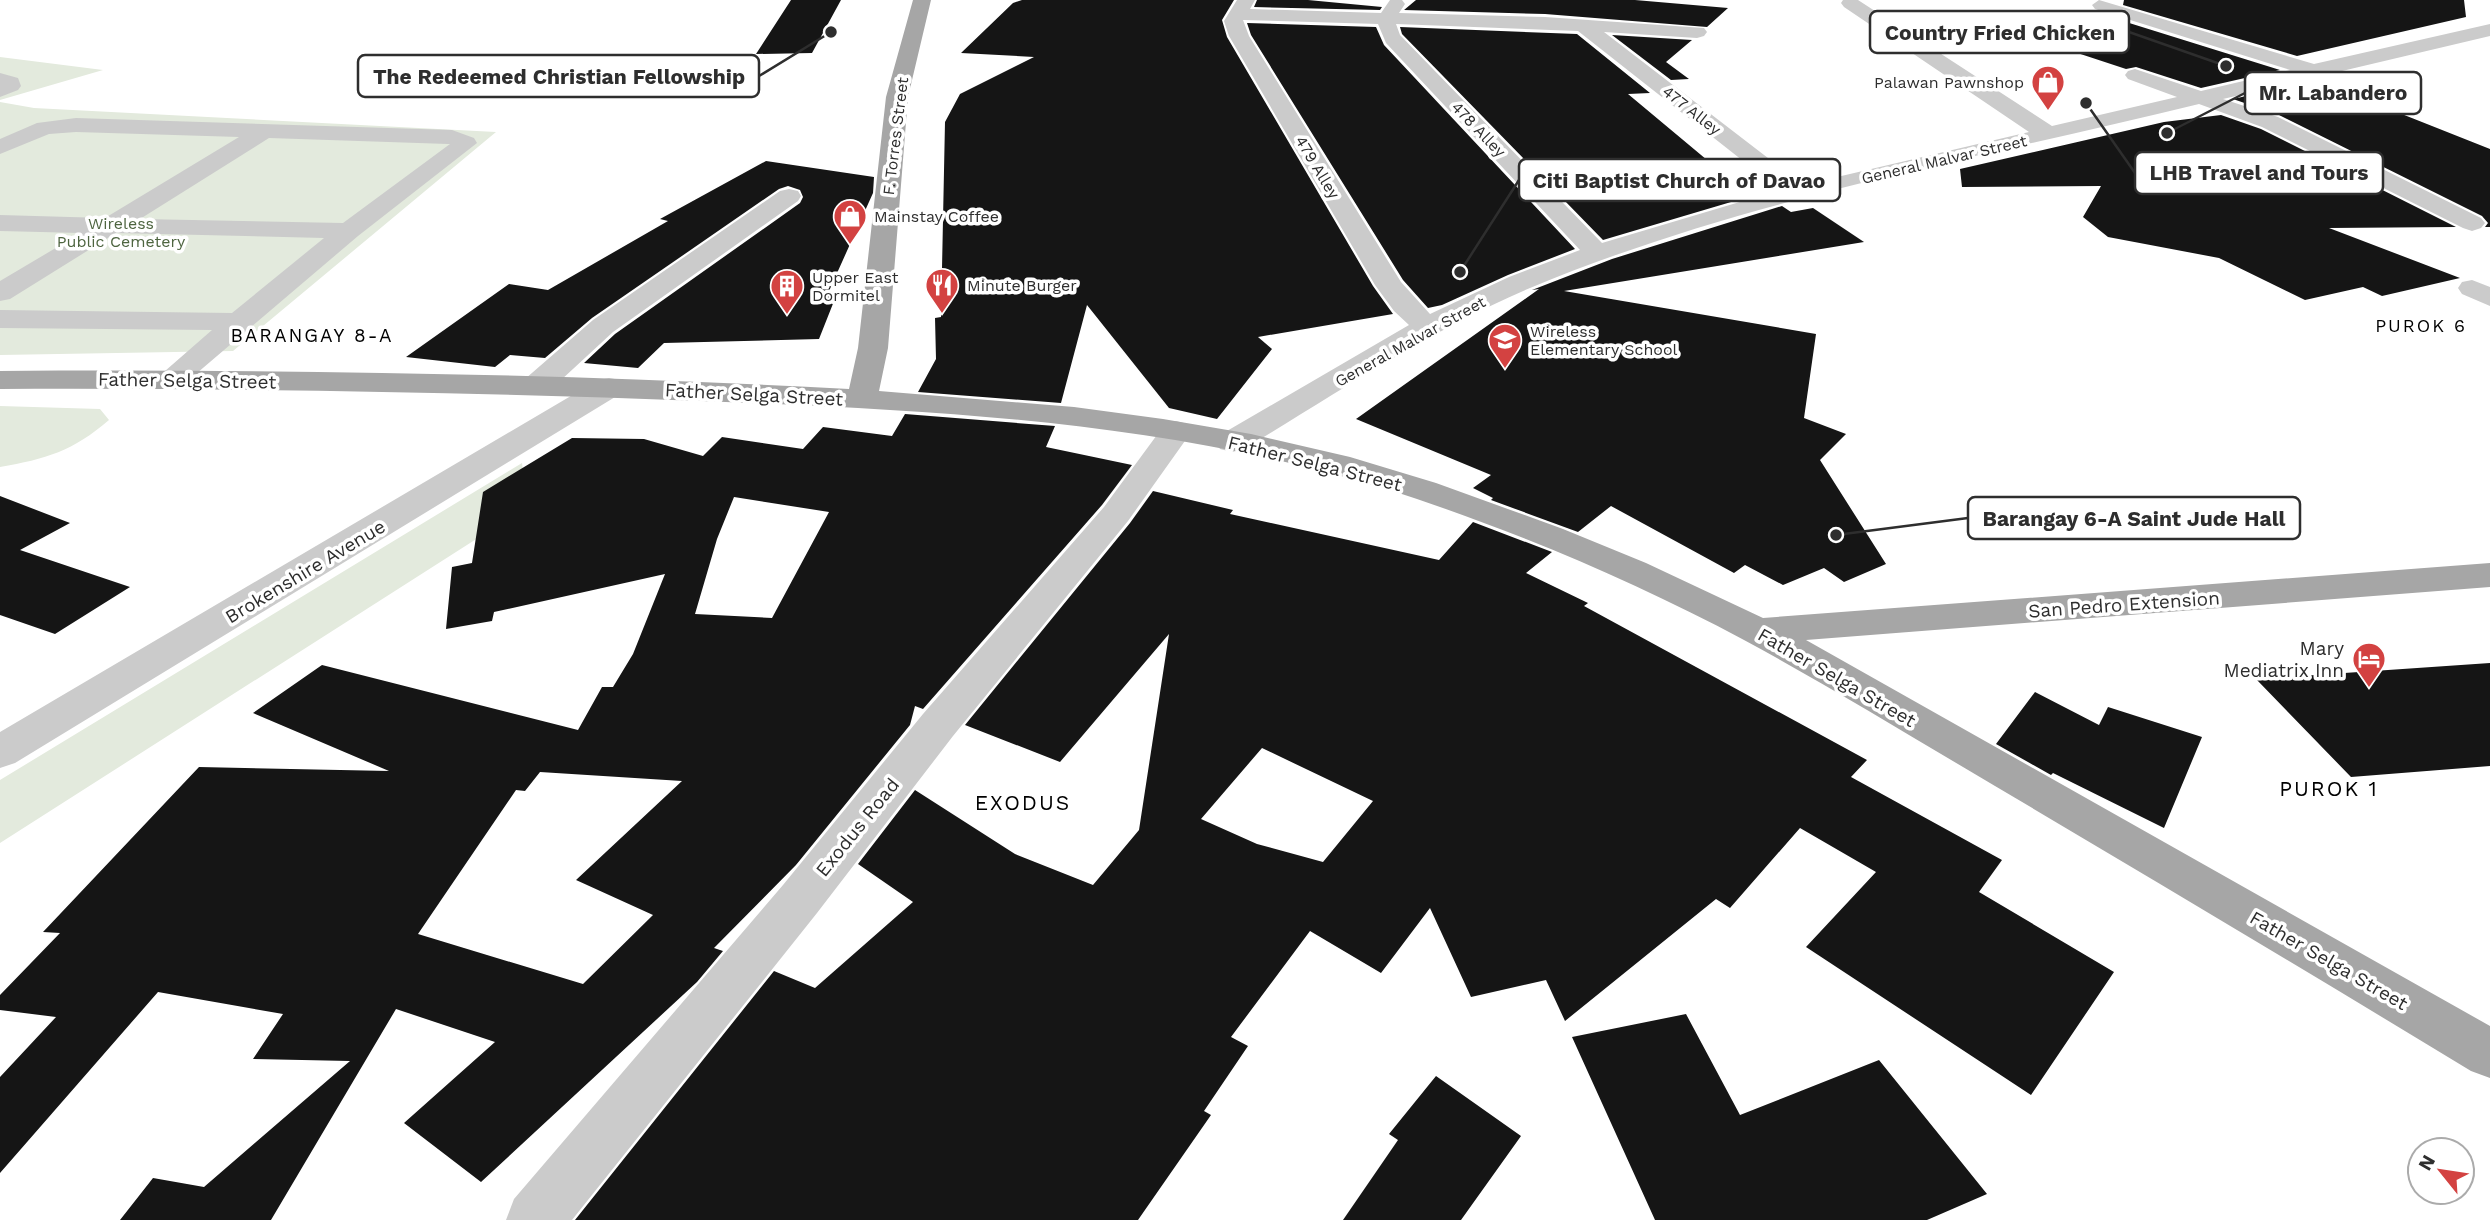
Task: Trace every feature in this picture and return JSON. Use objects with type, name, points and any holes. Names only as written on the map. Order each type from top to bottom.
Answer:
[{"type":"main road","name":"F. Torres Street","points":[[862,399],[873,348],[897,97],[922,0]]},
{"type":"main road","name":"Father Selga Street","points":[[0,380],[172,378],[609,387],[965,405],[1176,431],[1352,468],[1422,489],[1528,527],[1676,591],[1758,632],[2490,1054]]},
{"type":"main road","name":"San Pedro Extension","points":[[1758,632],[2490,575]]},
{"type":"street","points":[[1386,20],[1400,0]]},
{"type":"street","points":[[1545,23],[1559,0]]},
{"type":"street","points":[[1850,3],[2048,134]]},
{"type":"street","points":[[2101,5],[2311,70]]},
{"type":"street","points":[[1241,7],[1386,20],[1545,23],[1697,32]]},
{"type":"street","name":"479 Alley","points":[[1241,7],[1233,21],[1239,36],[1389,285],[1404,305],[1427,327]]},
{"type":"street","name":"478 Alley","points":[[1386,20],[1392,38],[1596,252]]},
{"type":"street","name":"477 Alley","points":[[1586,27],[1798,193]]},
{"type":"street","name":"General Malvar Street","points":[[1232,442],[1427,327],[1515,284],[1596,252],[1665,229],[1798,193],[2311,70],[2483,35]]},
{"type":"street","points":[[2135,75],[2270,122],[2472,223]]},
{"type":"street","points":[[0,79],[11,82],[10,86],[0,91]]},
{"type":"street","points":[[0,147],[27,134],[61,126],[452,137],[466,143],[349,231],[172,378]]},
{"type":"street","points":[[0,293],[265,131]]},
{"type":"street","points":[[536,386],[603,327],[789,196]]},
{"type":"street","points":[[0,223],[349,231]]},
{"type":"street","points":[[2490,283],[2472,288],[2490,298]]},
{"type":"street","points":[[0,319],[239,323]]},
{"type":"street","name":"Brokenshire Avenue","points":[[0,752],[609,387]]},
{"type":"street","name":"Exodus Road","points":[[534,1220],[800,899],[938,725],[1116,514],[1176,431]]},
{"type":"green space","points":[[0,57],[103,70],[0,100]]},
{"type":"green space","name":"Wireless Public Cemetery","points":[[0,102],[34,108],[496,132],[233,351],[0,355]]},
{"type":"green space","points":[[0,406],[100,409],[109,420],[96,431],[58,452],[0,467]]},
{"type":"green space","points":[[522,463],[528,506],[0,843],[0,780]]},
{"type":"building","points":[[791,0],[841,0],[812,53],[756,54]]},
{"type":"building","points":[[1022,0],[1234,0],[1222,20],[1227,37],[1373,286],[1393,314],[1258,337],[1272,349],[1217,419],[1169,408],[1087,305],[1061,403],[918,392],[936,359],[935,318],[941,317],[945,122],[960,94],[1034,57],[961,53],[1013,3]]},
{"type":"building","points":[[1257,0],[1308,0],[1382,7],[1380,10],[1254,7]]},
{"type":"building","points":[[1416,0],[1635,0],[1728,8],[1707,27],[1545,14],[1404,10]]},
{"type":"building","points":[[2124,0],[2464,0],[2466,17],[2297,56],[2123,5]]},
{"type":"building","points":[[2126,22],[2280,70],[2201,88],[2136,67],[2126,69],[2041,41]]},
{"type":"building","points":[[1247,23],[1376,27],[1384,45],[1575,249],[1442,305],[1428,308],[1403,280],[1251,35]]},
{"type":"building","points":[[1400,27],[1577,34],[1650,93],[1628,94],[1725,175],[1758,194],[1603,240],[1402,34]]},
{"type":"building","points":[[1612,35],[1692,40],[1666,62],[1689,79],[1671,80]]},
{"type":"building","points":[[2316,80],[2490,149],[2490,227],[2485,227],[2488,223],[2482,216],[2279,115],[2233,99]]},
{"type":"building","points":[[2221,115],[2261,129],[2456,227],[2329,228],[2460,278],[2382,296],[2363,287],[2305,300],[2219,258],[2108,237],[2083,217],[2101,186],[1962,187],[1960,169],[2164,122]]},
{"type":"building","points":[[766,161],[874,177],[873,193],[829,291],[838,291],[819,339],[664,343],[638,368],[584,363],[615,334],[800,203],[803,197],[800,190],[788,186],[779,189],[592,318],[545,358],[510,355],[495,367],[406,357],[509,284],[548,290],[668,221],[660,219]]},
{"type":"building","points":[[1782,206],[1791,212],[1813,208],[1864,242],[1564,291],[1816,334],[1804,418],[1846,434],[1820,460],[1886,564],[1844,582],[1824,568],[1783,585],[1745,565],[1734,573],[1611,506],[1578,532],[1491,500],[1493,498],[1473,488],[1491,475],[1356,419],[1539,289],[1532,290],[1612,259]]},
{"type":"building","points":[[905,414],[1055,426],[1046,447],[1132,465],[1102,505],[923,709],[915,706],[910,725],[796,865],[714,948],[723,951],[697,982],[481,1182],[404,1123],[495,1042],[396,1009],[271,1220],[120,1220],[153,1178],[204,1187],[350,1061],[253,1059],[283,1014],[158,992],[0,1173],[0,1077],[56,1017],[0,1010],[0,995],[60,933],[43,932],[199,767],[389,771],[253,713],[322,665],[578,730],[602,687],[613,687],[633,654],[665,574],[494,612],[492,621],[446,629],[452,567],[472,563],[483,492],[572,438],[644,439],[703,456],[722,437],[803,449],[823,427],[892,436]],"holes":[[[734,497],[829,512],[772,618],[695,614],[717,539]],[[540,772],[682,781],[576,880],[653,915],[583,984],[418,934],[516,790],[525,791]]]},
{"type":"building","points":[[1153,491],[1233,510],[1230,514],[1439,560],[1473,522],[1552,552],[1526,573],[1588,603],[1584,606],[1867,760],[1851,777],[2002,860],[1979,892],[2114,972],[2031,1095],[1806,947],[1876,872],[1800,828],[1730,908],[1716,899],[1565,1021],[1546,980],[1471,997],[1430,908],[1381,973],[1310,931],[1231,1037],[1248,1046],[1204,1111],[1211,1115],[1138,1220],[575,1220],[774,971],[815,988],[913,902],[858,864],[915,790],[1015,854],[1093,885],[1139,830],[1169,634],[1060,762],[965,725],[1130,523]],"holes":[[[1262,748],[1373,801],[1323,862],[1257,844],[1201,819]]]},
{"type":"building","points":[[0,496],[70,523],[20,550],[130,587],[55,634],[0,615]]},
{"type":"building","points":[[2490,663],[2490,766],[2351,777],[2256,679]]},
{"type":"building","points":[[2035,692],[2099,725],[2108,707],[2202,737],[2164,828],[2053,773],[2051,775],[1996,744]]},
{"type":"building","points":[[1686,1014],[1740,1115],[1879,1060],[1987,1194],[1927,1220],[1655,1220],[1572,1037]]},
{"type":"building","points":[[1436,1076],[1521,1136],[1461,1220],[1343,1220],[1398,1140],[1389,1134]]},
{"type":"place","name":"The Redeemed Christian Fellowship","points":[[831,32]]},
{"type":"place","name":"Country Fried Chicken","points":[[2226,66]]},
{"type":"place","name":"LHB Travel and Tours","points":[[2086,103]]},
{"type":"place","name":"Palawan Pawnshop","points":[[2048,112]]},
{"type":"place","name":"Mr. Labandero","points":[[2167,133]]},
{"type":"place","name":"Mainstay Coffee","points":[[850,246]]},
{"type":"place","name":"Citi Baptist Church of Davao","points":[[1460,272]]},
{"type":"place","name":"Minute Burger","points":[[942,315]]},
{"type":"place","name":"Upper East Dormitel","points":[[787,316]]},
{"type":"place","name":"Wireless Elementary School","points":[[1505,370]]},
{"type":"place","name":"Barangay 6-A Saint Jude Hall","points":[[1836,535]]},
{"type":"place","name":"Mary Mediatrix Inn","points":[[2369,689]]},
{"type":"district","name":"PUROK 6","points":[[2421,326]]},
{"type":"district","name":"BARANGAY 8-A","points":[[312,335]]},
{"type":"district","name":"PUROK 1","points":[[2329,789]]},
{"type":"district","name":"EXODUS","points":[[1023,803]]}]
